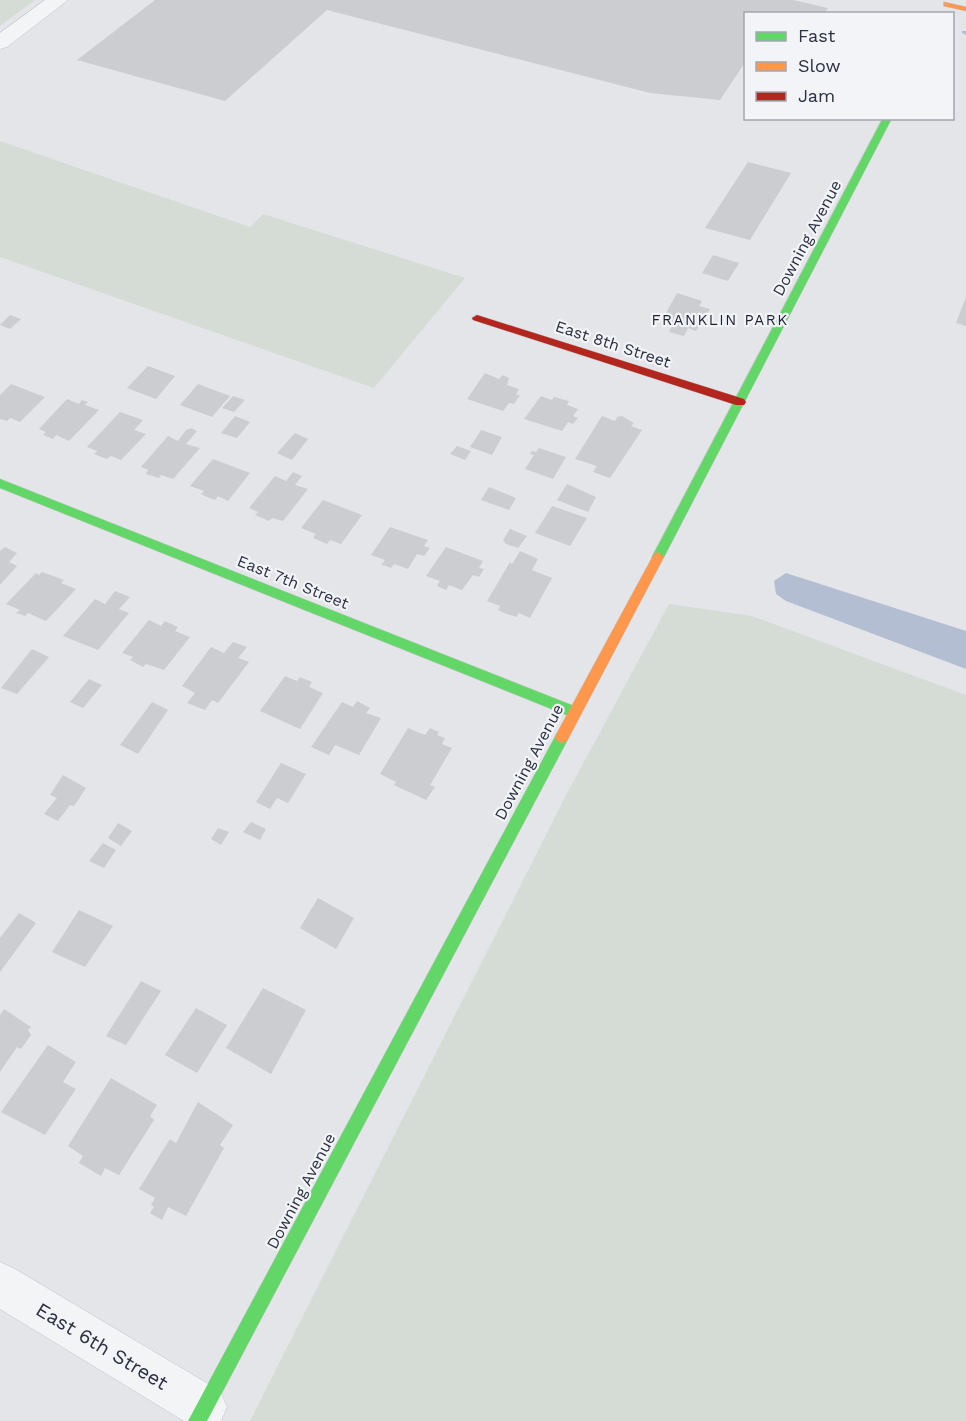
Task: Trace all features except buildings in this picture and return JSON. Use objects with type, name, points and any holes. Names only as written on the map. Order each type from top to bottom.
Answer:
[{"type":"street","points":[[0,43],[58,0]]},
{"type":"street","points":[[946,6],[966,9]]},
{"type":"street","name":"Downing Avenue","points":[[201,1414],[740,402],[887,120]]},
{"type":"street","name":"East 8th Street","points":[[477,318],[740,402]]},
{"type":"street","name":"East 7th Street","points":[[0,483],[574,712]]},
{"type":"street","name":"East 6th Street","points":[[0,1284],[201,1414]]},
{"type":"shaded area","points":[[0,0],[35,0],[0,26]]},
{"type":"shaded area","points":[[0,141],[250,227],[263,214],[465,278],[374,388],[0,257]]},
{"type":"shaded area","points":[[669,604],[752,616],[966,695],[966,1421],[250,1421],[563,801]]},
{"type":"water","points":[[786,573],[966,631],[966,669],[786,601],[776,594],[774,581]]},
{"type":"traffic: fast","points":[[658,557],[887,120]]},
{"type":"traffic: fast","points":[[0,483],[574,712]]},
{"type":"traffic: fast","points":[[197,1421],[562,737]]},
{"type":"traffic: slow","points":[[947,4],[966,9]]},
{"type":"traffic: slow","points":[[562,737],[658,557]]},
{"type":"traffic: jam","points":[[477,318],[740,402]]},
{"type":"district","name":"FRANKLIN PARK","points":[[720,320]]}]
